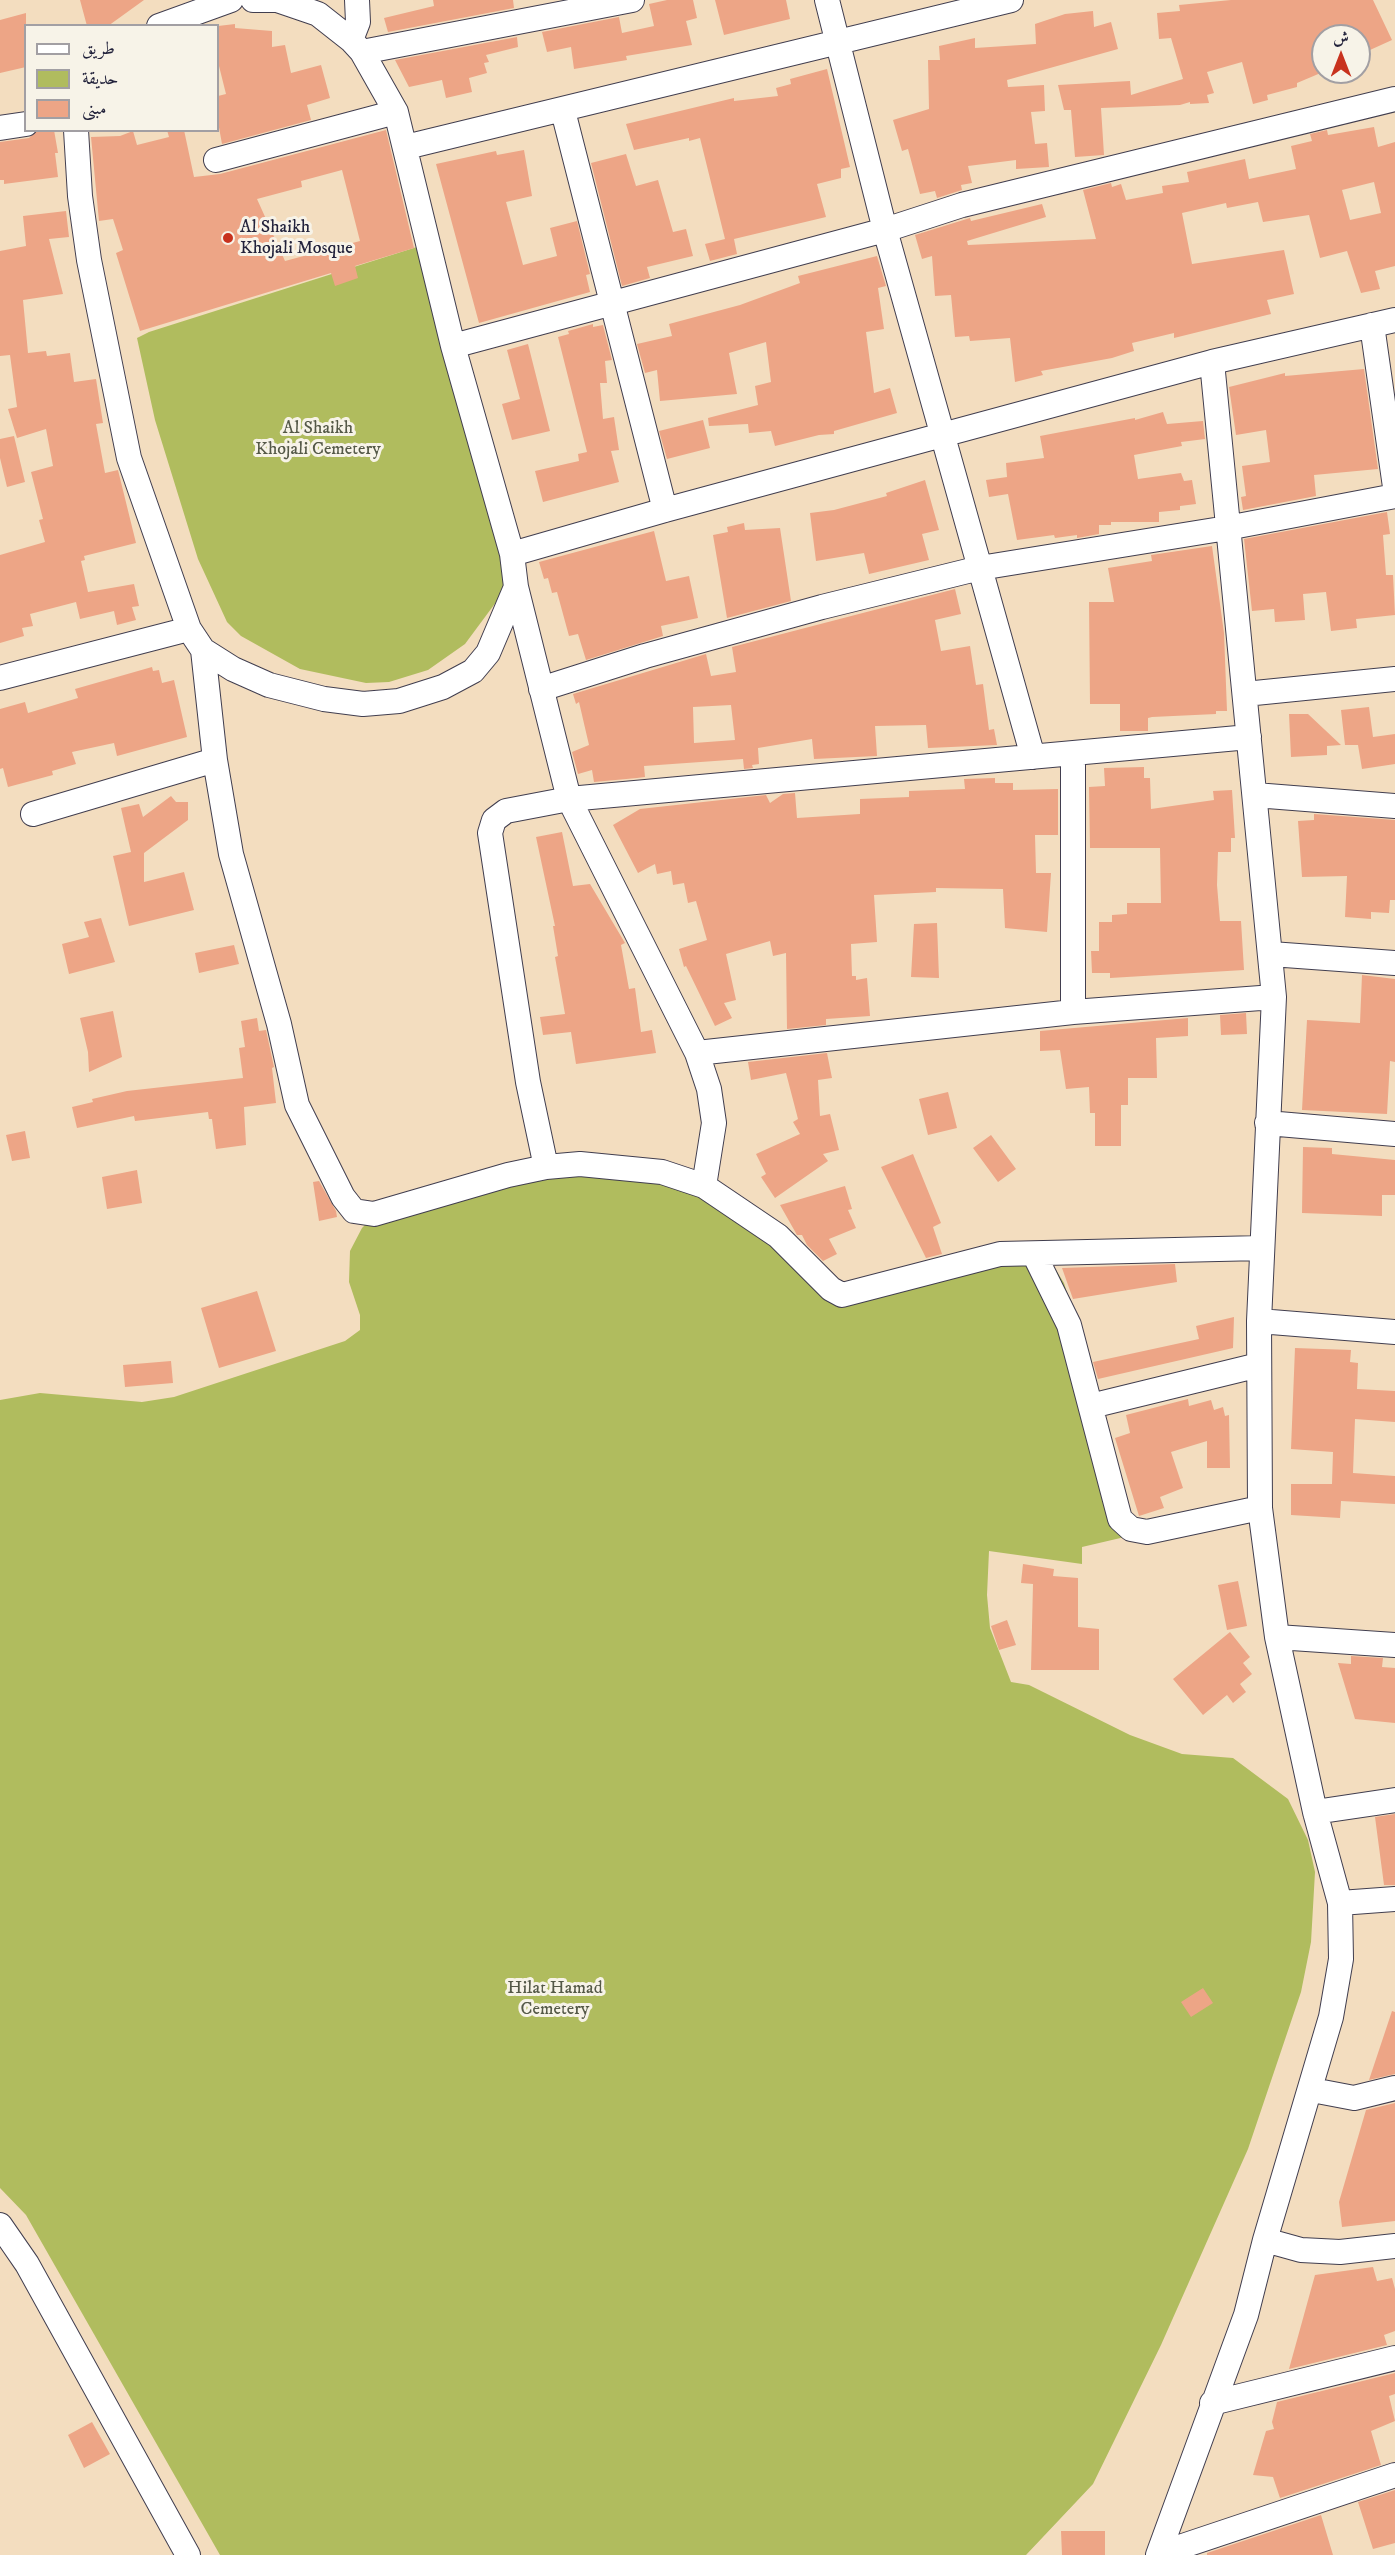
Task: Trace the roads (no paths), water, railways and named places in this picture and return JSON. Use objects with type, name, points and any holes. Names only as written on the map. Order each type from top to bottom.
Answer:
[{"type":"street","points":[[162,24],[187,6],[231,0]]},
{"type":"street","points":[[253,0],[278,0],[318,14],[357,46],[396,112],[453,346],[512,554],[516,587],[569,799],[697,1053],[709,1089],[714,1123],[704,1186]]},
{"type":"street","points":[[357,0],[357,46]]},
{"type":"street","points":[[357,46],[632,0]]},
{"type":"street","points":[[827,0],[885,230],[1033,757]]},
{"type":"street","points":[[406,147],[563,111],[1011,0]]},
{"type":"street","points":[[453,346],[885,230],[962,204],[1395,99]]},
{"type":"street","points":[[563,111],[665,510]]},
{"type":"street","points":[[216,160],[396,112]]},
{"type":"street","points":[[0,128],[24,124]]},
{"type":"street","points":[[76,132],[80,196],[89,260],[129,458],[189,629],[203,650],[233,669],[269,685],[324,699],[363,704],[399,701],[443,687],[473,671],[488,653],[516,587]]},
{"type":"street","points":[[512,554],[665,510],[942,437],[1212,362],[1384,322],[1395,487]]},
{"type":"street","points":[[1159,2554],[1212,2403],[1246,2315],[1264,2240],[1312,2090],[1331,2018],[1341,1959],[1340,1904],[1315,1812],[1277,1636],[1260,1508],[1259,1321],[1274,997],[1212,362]]},
{"type":"street","points":[[541,689],[645,656],[822,607],[980,568],[1227,528],[1395,496]]},
{"type":"street","points":[[0,678],[189,629]]},
{"type":"street","points":[[203,650],[215,760],[231,854],[279,1024],[297,1105],[343,1197],[354,1211],[374,1214],[508,1175],[546,1167],[580,1164],[622,1166],[662,1172],[704,1186],[778,1236],[831,1289],[842,1295],[1000,1254],[1262,1248]]},
{"type":"street","points":[[1245,694],[1395,679]]},
{"type":"street","points":[[546,1167],[528,1082],[490,833],[494,820],[506,811],[569,799],[1249,736]]},
{"type":"street","points":[[1073,754],[1073,1012]]},
{"type":"street","points":[[33,814],[215,760]]},
{"type":"street","points":[[1255,795],[1395,806]]},
{"type":"street","points":[[1271,954],[1395,963]]},
{"type":"street","points":[[697,1053],[1073,1012],[1274,997]]},
{"type":"street","points":[[1267,1123],[1395,1134]]},
{"type":"street","points":[[1034,1254],[1069,1325],[1120,1519],[1131,1529],[1147,1532],[1260,1508]]},
{"type":"street","points":[[1259,1321],[1395,1332]]},
{"type":"street","points":[[1091,1406],[1259,1365]]},
{"type":"street","points":[[1277,1636],[1395,1645]]},
{"type":"street","points":[[1315,1812],[1395,1800]]},
{"type":"street","points":[[1340,1904],[1395,1899]]},
{"type":"street","points":[[1312,2090],[1354,2098],[1395,2088]]},
{"type":"street","points":[[0,2225],[27,2264],[188,2555]]},
{"type":"street","points":[[1264,2240],[1301,2250],[1340,2252],[1395,2246]]},
{"type":"street","points":[[1212,2403],[1395,2358]]},
{"type":"street","points":[[1159,2554],[1395,2475]]},
{"type":"place","name":"Al Shaikh Khojali Mosque","points":[[228,238]]},
{"type":"park label","name":"Al Shaikh Khojali Cemetery","points":[[318,439]]},
{"type":"park label","name":"Hilat Hamad Cemetery","points":[[555,1999]]}]
